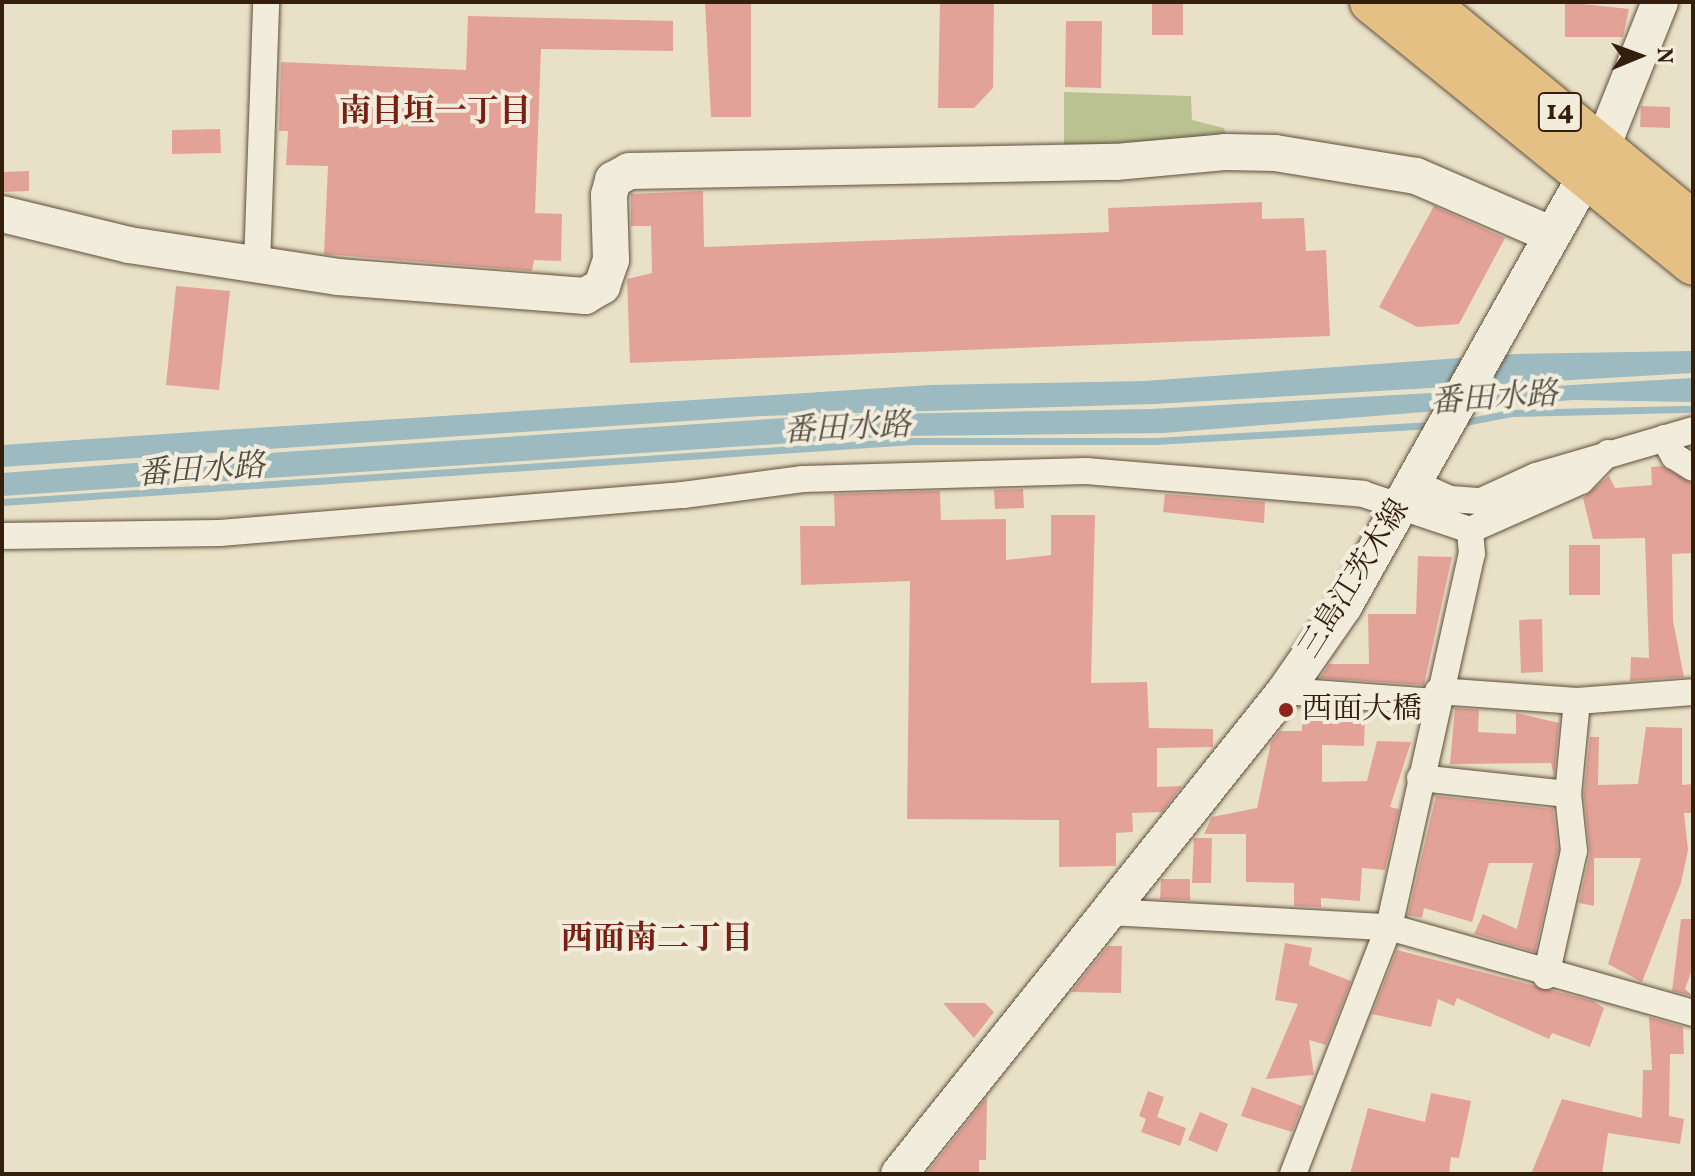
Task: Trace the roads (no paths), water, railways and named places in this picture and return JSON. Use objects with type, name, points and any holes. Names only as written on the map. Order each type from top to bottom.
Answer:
[{"type":"main road","name":"14","points":[[1371,2],[1593,161],[1693,222]]},
{"type":"main road","name":"14","points":[[1426,2],[1593,161],[1693,264]]},
{"type":"street","points":[[257,265],[266,2]]},
{"type":"street","name":"三島江茨木線","points":[[899,1174],[1285,691],[1407,496],[1493,332],[1593,161],[1660,2]]},
{"type":"street","points":[[2,214],[129,245],[257,265],[585,296],[602,286],[611,260],[609,195],[613,180],[629,171],[1116,162],[1225,152],[1275,153],[1416,176],[1550,234]]},
{"type":"street","points":[[2,536],[299,528],[803,479],[1086,471],[1481,501],[1608,453],[1693,430]]},
{"type":"street","points":[[1664,438],[1674,456],[1693,468]]},
{"type":"street","points":[[1407,496],[1470,530],[1484,529],[1581,481],[1608,453]]},
{"type":"street","points":[[1293,1174],[1389,927],[1437,696],[1472,554],[1470,530]]},
{"type":"street","points":[[2,550],[41,536]]},
{"type":"street","points":[[1285,691],[1577,701],[1693,692]]},
{"type":"street","points":[[1546,976],[1574,851],[1568,794],[1577,701]]},
{"type":"street","points":[[1420,778],[1568,794]]},
{"type":"street","points":[[1108,912],[1389,927],[1546,976],[1693,1013]]},
{"type":"water","points":[[1693,351],[1693,373],[1155,404],[761,416],[2,467],[2,445],[930,385],[1144,381],[1516,354]]},
{"type":"water","name":"番田水路","points":[[1693,378],[1693,402],[1573,400],[1164,433],[896,436],[2,496],[2,473],[253,454],[830,415],[1151,409]]},
{"type":"waterway","name":"番田水路","points":[[1460,423],[1511,413],[1693,409]]},
{"type":"waterway","name":"番田水路","points":[[2,502],[913,441],[1155,441],[1432,425]]},
{"type":"place","name":"西面大橋","points":[[1286,710]]},
{"type":"district","name":"南目垣一丁目","points":[[435,113]]},
{"type":"district","name":"西面南二丁目","points":[[657,940]]}]
